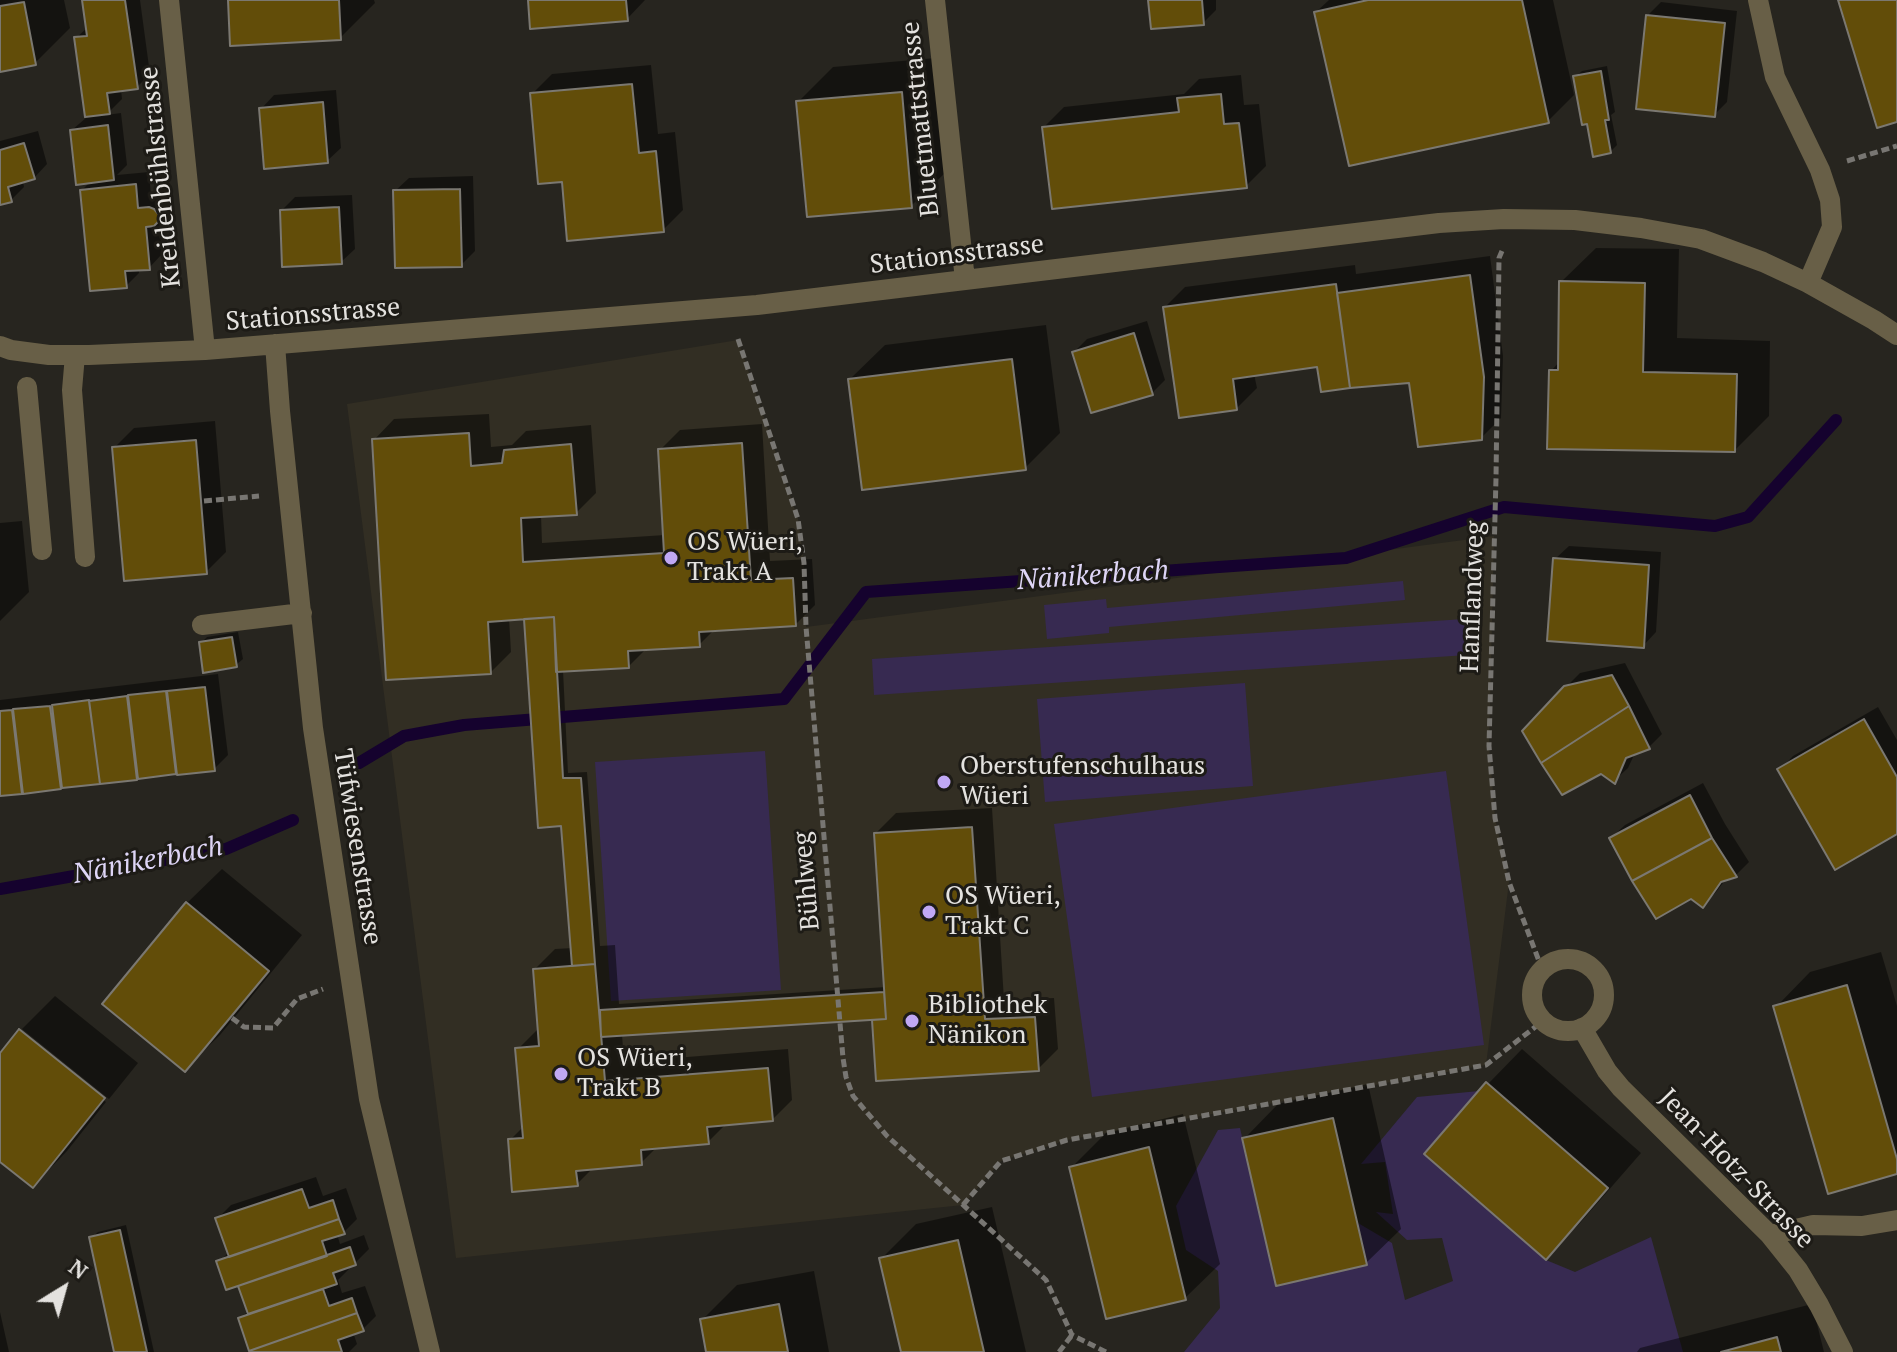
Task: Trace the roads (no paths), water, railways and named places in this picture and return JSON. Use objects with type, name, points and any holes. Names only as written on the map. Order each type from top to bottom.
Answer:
[{"type":"street","name":"Kreidenbühlstrasse","points":[[169,0],[205,350]]},
{"type":"street","name":"Bluetmattstrasse","points":[[935,0],[965,280]]},
{"type":"street","points":[[1758,0],[1775,77],[1820,170],[1830,200],[1832,227],[1808,283]]},
{"type":"street","name":"Stationsstrasse","points":[[0,346],[49,355],[205,350],[735,306],[1439,223],[1504,219],[1575,220],[1701,239],[1808,283],[1897,335]]},
{"type":"street","name":"Tüfwiesenstrasse","points":[[275,344],[313,728],[369,1099],[430,1352]]},
{"type":"street","points":[[75,355],[72,390],[85,557]]},
{"type":"street","points":[[27,387],[42,550]]},
{"type":"street","points":[[202,625],[302,613]]},
{"type":"street","points":[[1568,959],[1582,962],[1593,969],[1602,981],[1604,995],[1601,1009],[1582,1028],[1568,1031],[1555,1028],[1543,1021],[1535,1009],[1532,995],[1535,981],[1542,969],[1553,962],[1568,959]]},
{"type":"street","name":"Jean-Hotz-Strasse","points":[[1582,1028],[1607,1071],[1621,1088],[1770,1235],[1798,1270],[1843,1352]]},
{"type":"street","points":[[1770,1235],[1813,1225],[1862,1226],[1897,1220]]},
{"type":"waterway","name":"Nänikerbach","points":[[359,763],[404,736],[464,725],[784,699],[866,592],[1346,558],[1504,507],[1715,526],[1748,517],[1836,420]]},
{"type":"waterway","name":"Nänikerbach","points":[[0,889],[226,849],[293,820]]},
{"type":"place","name":"OS Wüeri, Trakt A","points":[[671,558]]},
{"type":"place","name":"Oberstufenschulhaus Wüeri","points":[[944,782]]},
{"type":"place","name":"OS Wüeri, Trakt C","points":[[929,912]]},
{"type":"place","name":"Bibliothek Nänikon","points":[[912,1021]]},
{"type":"place","name":"OS Wüeri, Trakt B","points":[[561,1074]]}]
